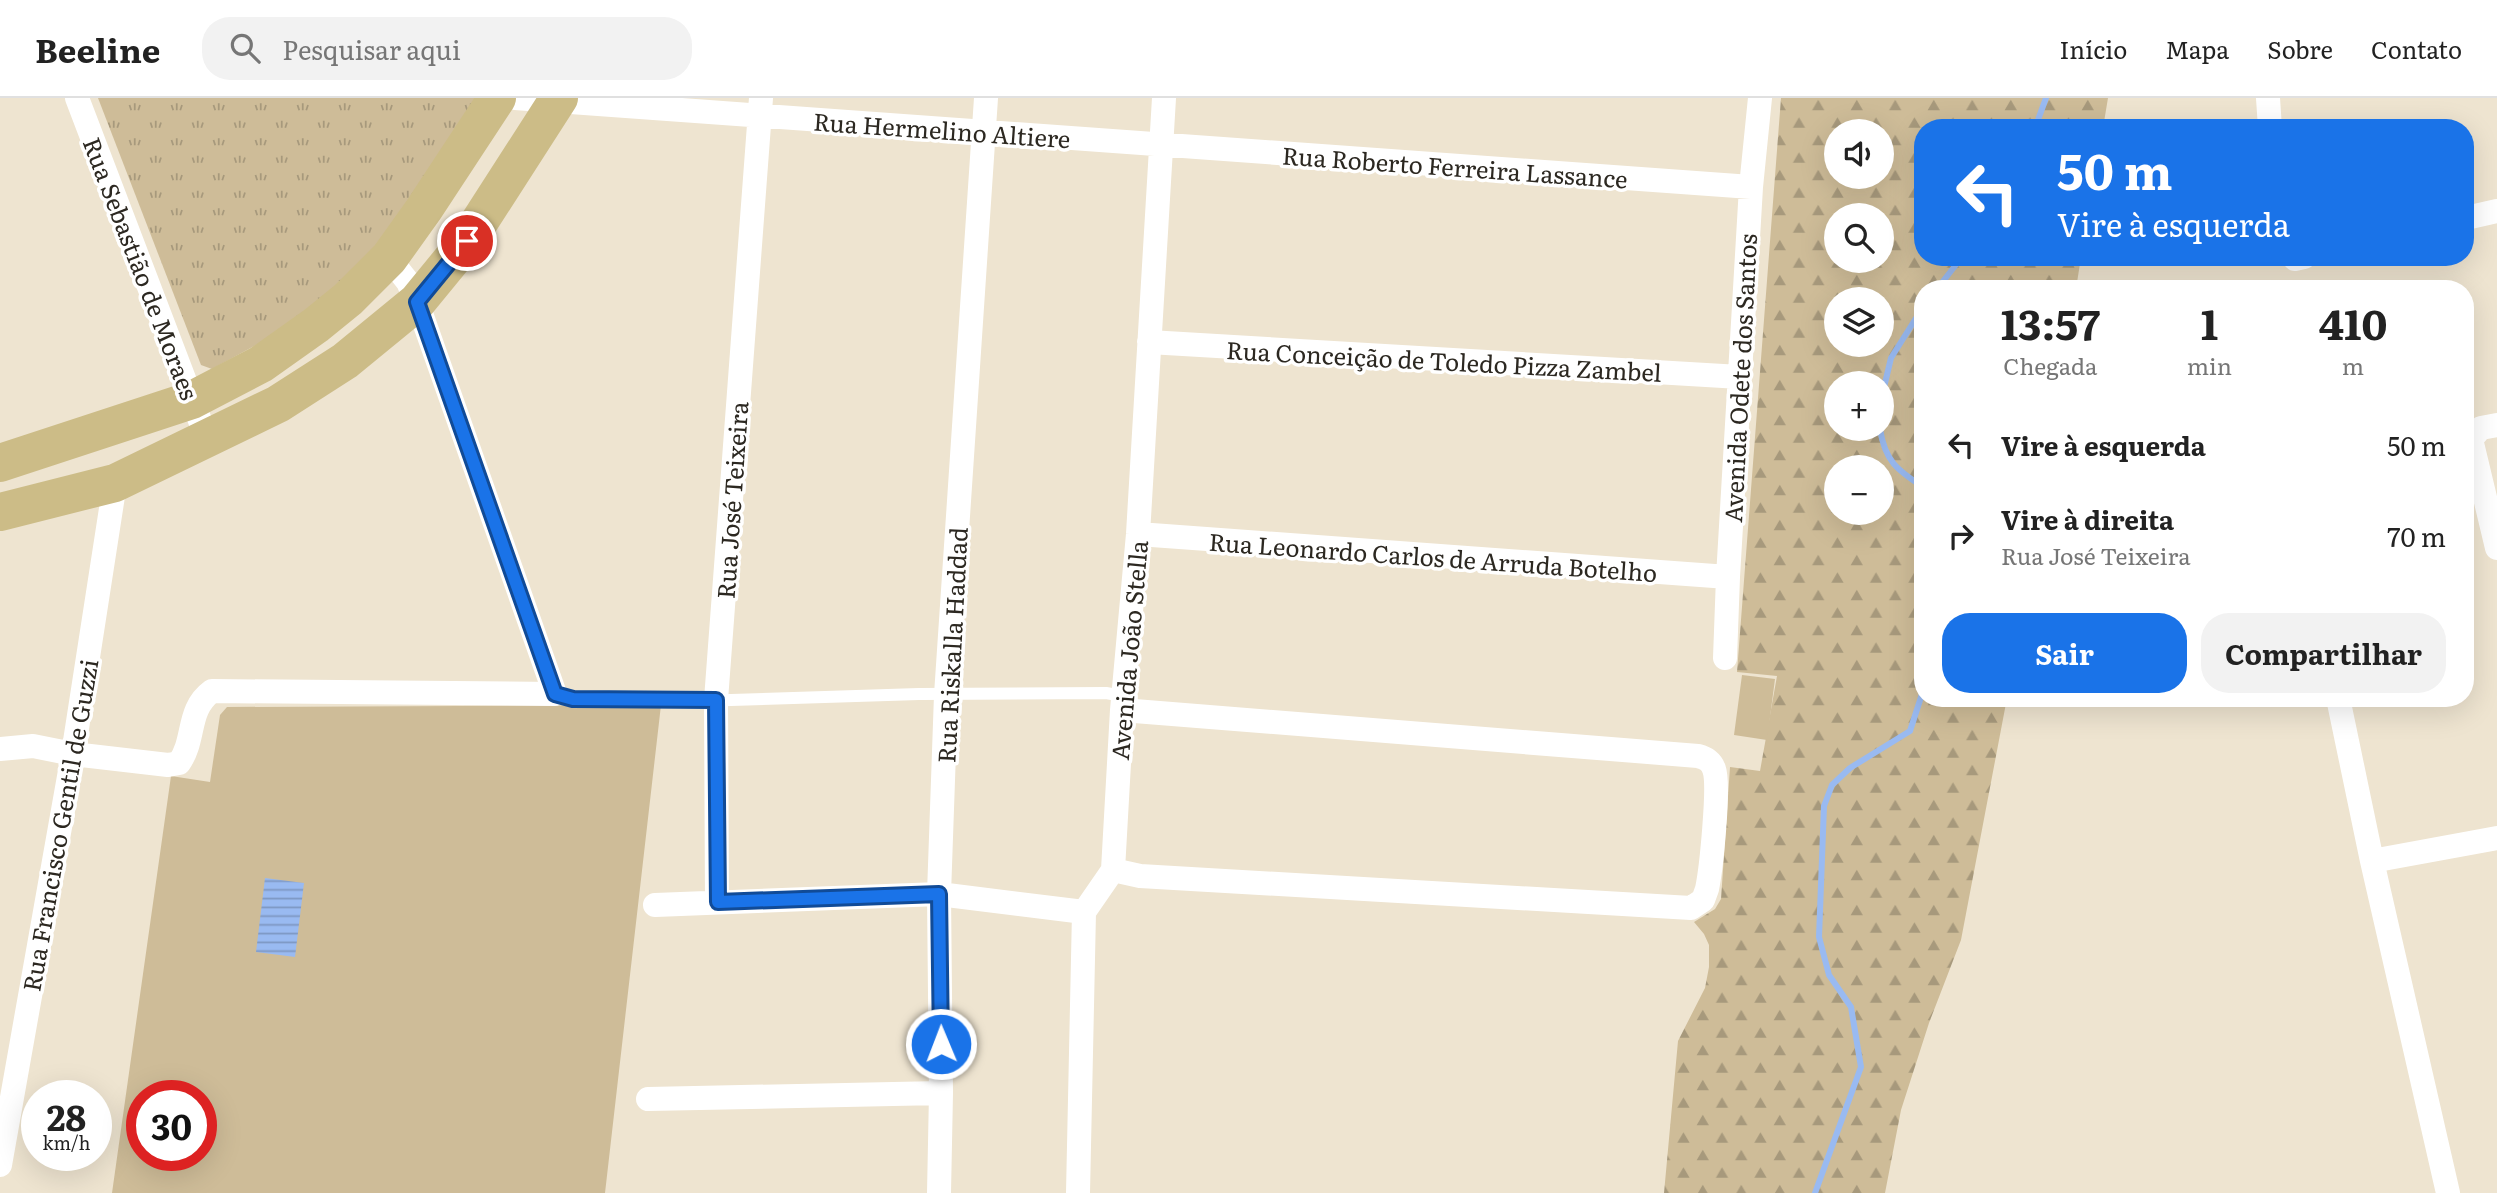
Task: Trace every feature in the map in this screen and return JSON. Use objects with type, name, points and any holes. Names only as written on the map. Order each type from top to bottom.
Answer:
[{"type":"main road","points":[[0,463],[192,400],[261,364],[316,325],[348,299],[389,258],[497,98]]},
{"type":"main road","points":[[0,512],[115,483],[278,404],[345,360],[417,302],[467,241],[558,99]]},
{"type":"street","name":"Rua Sebastião de Moraes","points":[[77,98],[207,439]]},
{"type":"street","name":"Rua Hermelino Altiere","points":[[515,98],[760,107],[983,131],[1160,145]]},
{"type":"street","name":"Rua Riskalla Haddad","points":[[939,1193],[939,894],[946,695],[986,98]]},
{"type":"street","name":"Avenida João Stella","points":[[1114,870],[1123,703],[1138,534],[1164,98]]},
{"type":"street","name":"Avenida Odete dos Santos","points":[[1725,658],[1751,187],[1760,98]]},
{"type":"street","points":[[2268,98],[2269,119]]},
{"type":"street","name":"Rua José Teixeira","points":[[718,902],[716,700],[760,107]]},
{"type":"street","name":"Rua Roberto Ferreira Lassance","points":[[1160,145],[1751,187]]},
{"type":"street","points":[[2474,216],[2497,211]]},
{"type":"street","points":[[0,749],[33,746],[73,754],[168,765],[179,763],[187,751],[200,700],[212,691],[555,694],[417,302],[408,282],[389,258]]},
{"type":"street","name":"Rua Conceição de Toledo Pizza Zambel","points":[[1149,342],[1740,377]]},
{"type":"street","points":[[2474,436],[2481,428],[2497,425]]},
{"type":"street","points":[[2474,452],[2497,548]]},
{"type":"street","name":"Rua Francisco Gentil de Guzzi","points":[[0,1165],[73,754],[115,483]]},
{"type":"street","name":"Rua Leonardo Carlos de Arruda Botelho","points":[[1138,534],[1728,577]]},
{"type":"street","points":[[1078,1193],[1084,912],[1114,870],[1140,876],[1690,908],[1703,900],[1709,881],[1716,793],[1714,770],[1709,760],[1698,756],[1123,703]]},
{"type":"street","points":[[2340,707],[2448,1193]]},
{"type":"street","points":[[2372,861],[2497,838]]},
{"type":"street","points":[[655,905],[939,894],[1084,912]]},
{"type":"street","points":[[648,1099],[941,1093]]},
{"type":"lane","points":[[555,694],[573,699],[716,700],[1106,693],[1123,703]]},
{"type":"green space","points":[[98,98],[482,98],[361,266],[287,328],[212,369],[201,365]]},
{"type":"green space","points":[[1781,98],[2108,98],[2104,119],[1914,119],[1914,266],[2080,266],[2077,280],[1914,280],[1914,707],[2005,707],[1961,940],[1929,1023],[1901,1110],[1885,1193],[1664,1193],[1678,1041],[1705,988],[1709,967],[1709,945],[1694,922],[1715,909],[1721,899],[1730,767],[1760,771],[1777,676],[1737,672]]},
{"type":"green space","points":[[1742,675],[1775,679],[1767,740],[1734,735]]},
{"type":"green space","points":[[661,705],[605,1193],[112,1193],[126,1094],[126,1171],[217,1171],[217,1080],[128,1080],[171,776],[210,782],[220,715],[227,707]]},
{"type":"water","points":[[265,878],[304,883],[295,957],[256,952]]},
{"type":"waterway","points":[[2038,119],[2046,98]]},
{"type":"waterway","points":[[1944,280],[1955,266]]},
{"type":"waterway","points":[[1888,371],[1891,358],[1914,321]]},
{"type":"waterway","points":[[1882,441],[1894,464],[1914,481]]},
{"type":"waterway","points":[[1815,1193],[1861,1067],[1851,1007],[1829,975],[1819,937],[1824,806],[1832,785],[1850,768],[1910,731],[1918,707]]},
{"type":"route","points":[[467,241],[417,302],[555,694],[573,699],[716,700],[718,902],[939,894],[941,1044]]}]
